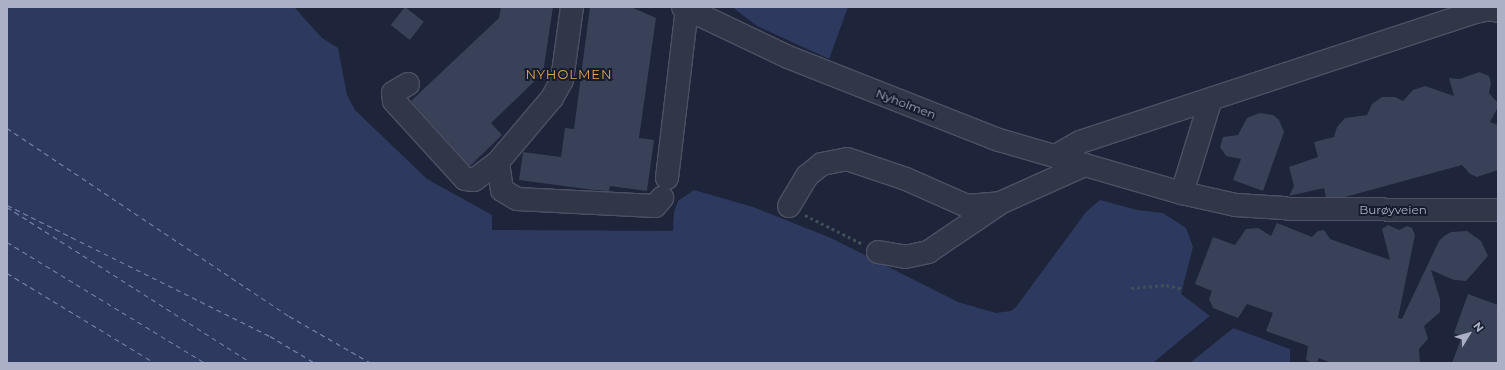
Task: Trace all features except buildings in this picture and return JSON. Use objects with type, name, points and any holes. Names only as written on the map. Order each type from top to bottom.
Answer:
[{"type":"street","points":[[408,84],[393,93],[394,101],[465,179],[474,180],[498,162],[552,98],[562,80],[572,7]]},
{"type":"street","points":[[498,162],[502,190],[517,199],[655,206],[664,188],[686,8]]},
{"type":"street","name":"Nyholmen","points":[[686,8],[788,57],[999,140],[1137,180]]},
{"type":"street","points":[[1055,156],[1080,142],[1475,12],[1490,9],[1498,11]]},
{"type":"street","points":[[1182,193],[1211,99]]},
{"type":"street","points":[[789,206],[807,176],[822,164],[847,159],[906,179],[967,206],[1000,203]]},
{"type":"street","points":[[878,252],[905,257],[928,252],[1000,203],[1085,165]]},
{"type":"street","name":"Burøyveien","points":[[1137,180],[1182,193],[1236,205],[1286,209],[1498,210]]},
{"type":"path","points":[[789,206],[878,252]]},
{"type":"path","points":[[1131,288],[1166,285],[1183,289]]},
{"type":"water","points":[[7,7],[294,7],[322,38],[338,48],[347,95],[355,110],[427,179],[492,215],[492,230],[673,231],[674,212],[678,201],[694,190],[753,207],[831,238],[958,302],[996,313],[1011,311],[1016,307],[1086,212],[1100,200],[1137,210],[1163,213],[1186,228],[1193,247],[1181,294],[1210,316],[1153,363],[7,363]]},
{"type":"water","points":[[732,7],[848,7],[829,59],[757,26]]},
{"type":"water","points":[[1233,328],[1290,349],[1290,363],[1190,363]]},
{"type":"pier","points":[[1210,316],[1212,317],[1153,363]]},
{"type":"pier","points":[[1231,327],[1233,328],[1188,363],[1189,361]]},
{"type":"ferry route","points":[[7,128],[289,316],[371,363]]},
{"type":"ferry route","points":[[7,205],[270,336],[315,363]]},
{"type":"ferry route","points":[[7,207],[252,363]]},
{"type":"ferry route","points":[[7,242],[205,363]]},
{"type":"ferry route","points":[[7,273],[155,363]]},
{"type":"district","name":"NYHOLMEN","points":[[569,74]]}]
